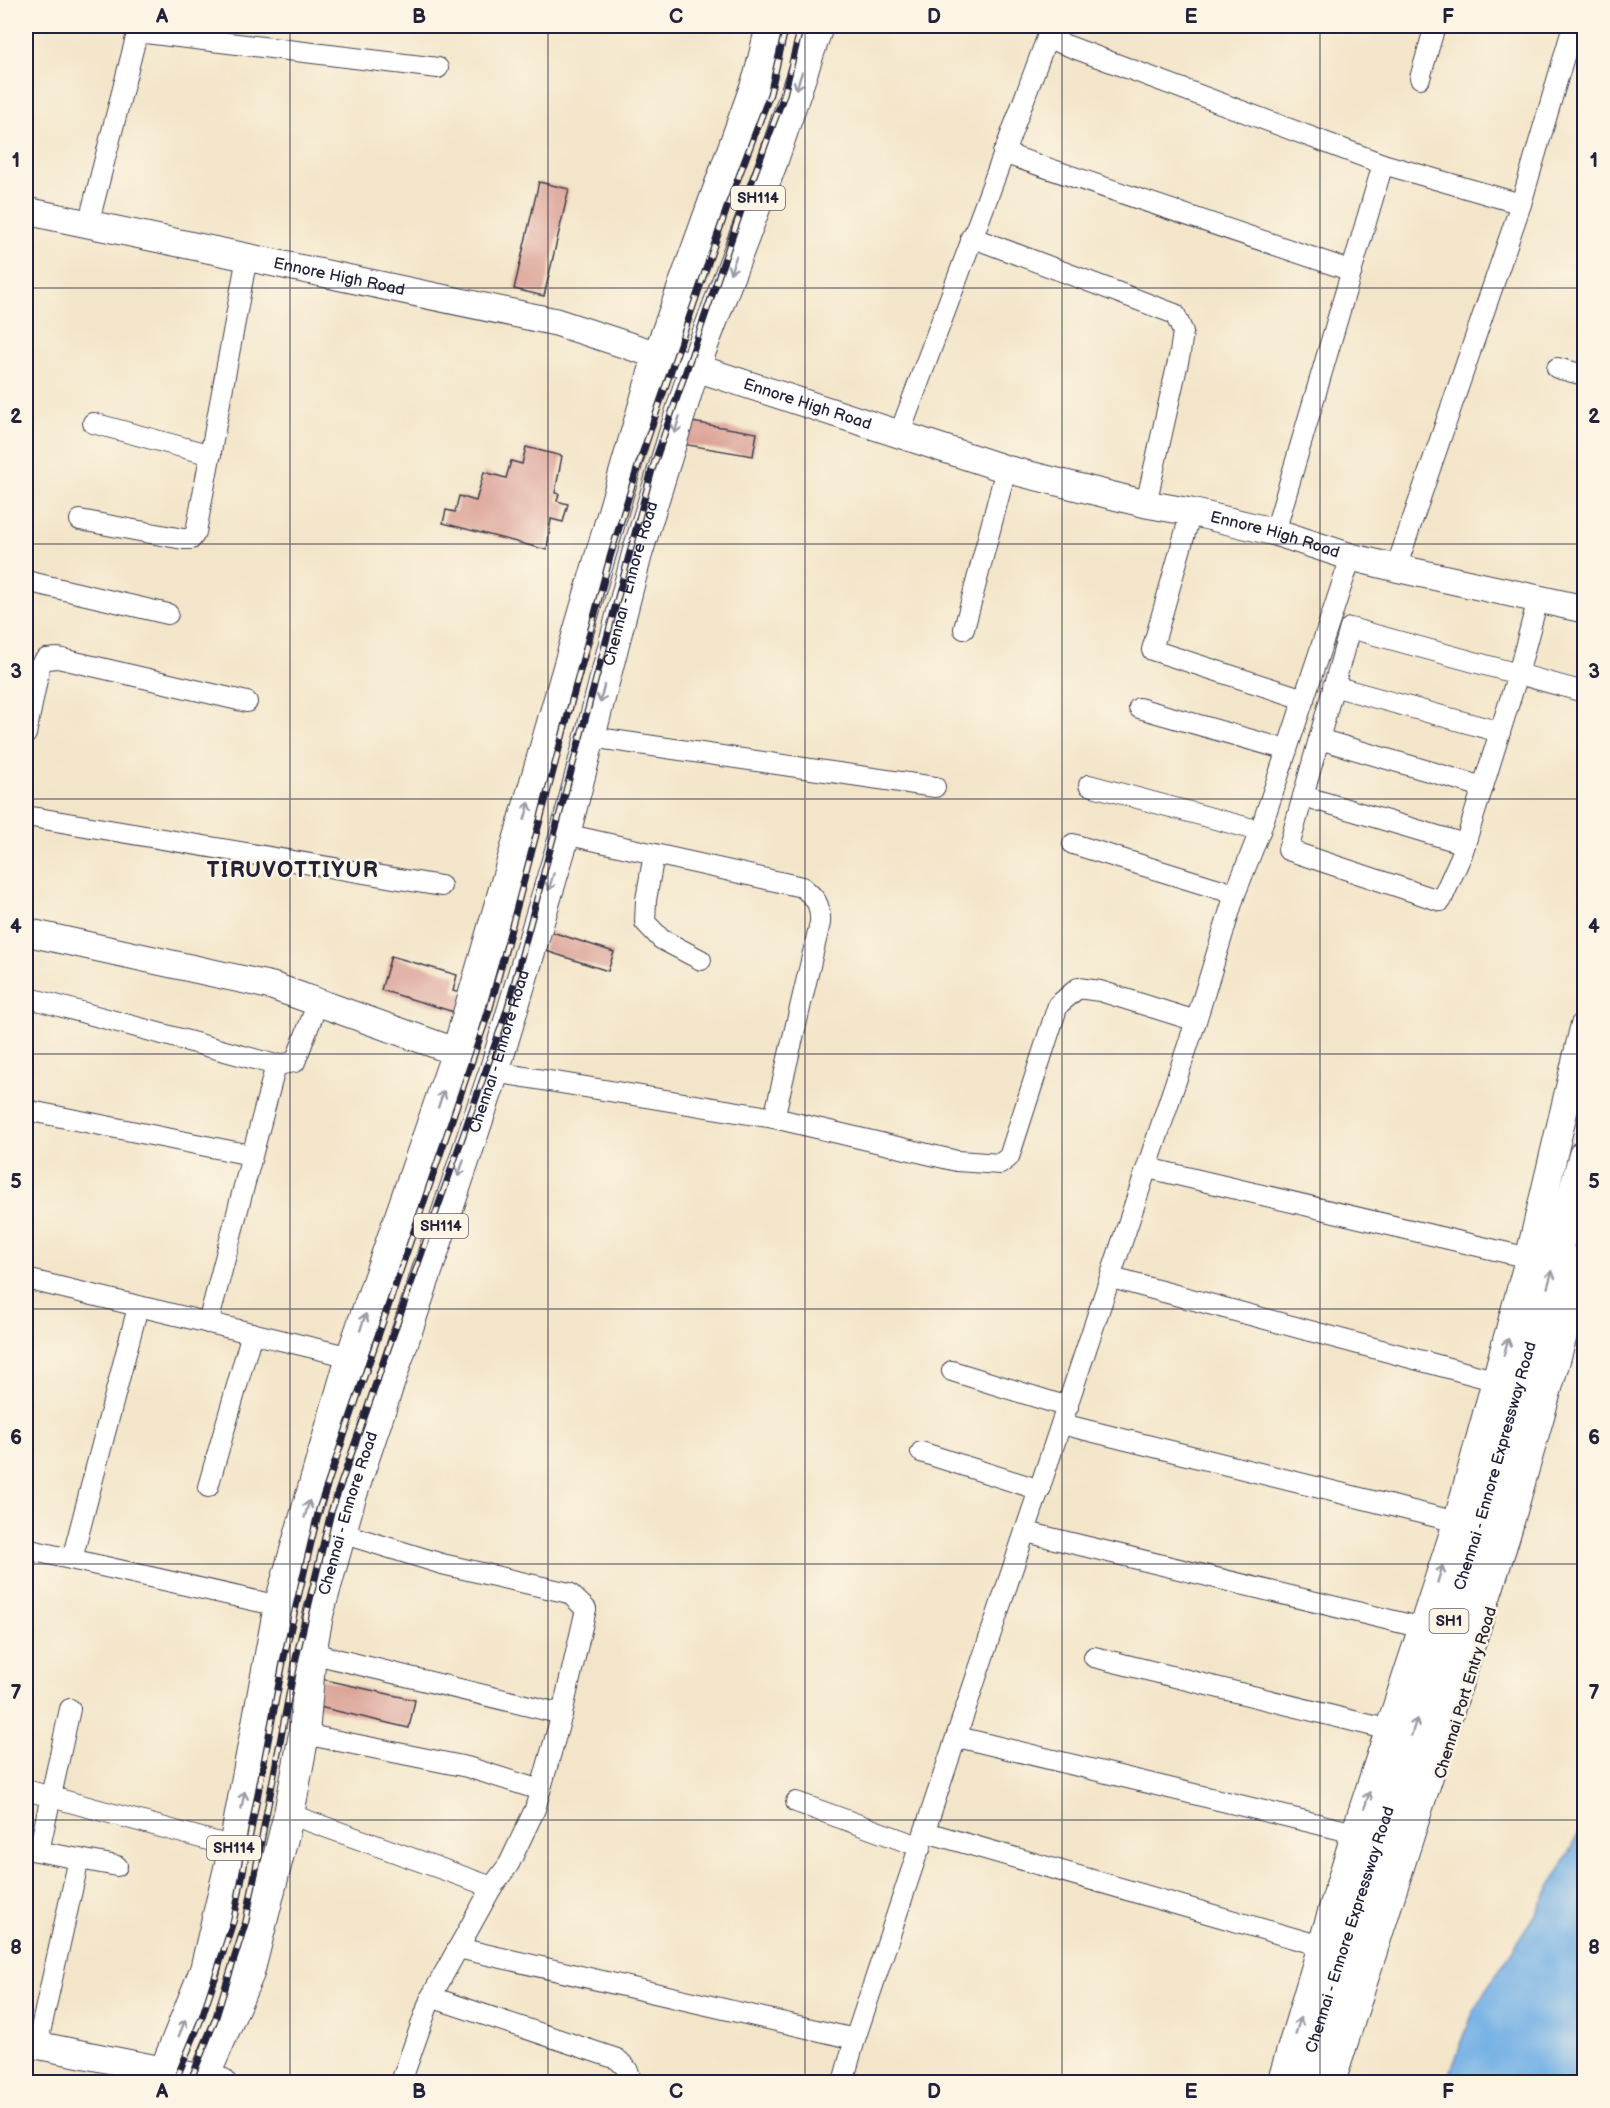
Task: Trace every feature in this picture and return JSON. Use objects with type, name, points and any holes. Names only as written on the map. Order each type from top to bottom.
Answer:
[{"type":"main road","name":"SH114","points":[[162,2077],[205,1970],[234,1847],[279,1606],[351,1357],[457,1052],[658,356],[759,76],[771,26]]},
{"type":"main road","name":"Chennai - Ennore Road","points":[[209,2081],[249,1973],[290,1814],[304,1734],[311,1653],[318,1615],[338,1542],[394,1363],[494,1072],[565,834],[638,554],[694,369],[771,163],[818,26]]},
{"type":"main road","name":"Chennai - Ennore Expressway Road","points":[[1301,2082],[1479,1527],[1584,1155]]},
{"type":"main road","name":"Chennai - Ennore Expressway Road","points":[[1330,2082],[1505,1536],[1584,1258]]},
{"type":"main road","points":[[299,1539],[338,1542]]},
{"type":"street","points":[[1420,78],[1435,26]]},
{"type":"street","points":[[1396,568],[1521,204],[1573,26]]},
{"type":"street","points":[[88,225],[138,29],[438,68]]},
{"type":"street","points":[[898,435],[1049,32],[1383,164],[1521,204]]},
{"type":"street","points":[[1004,153],[1352,271]]},
{"type":"street","points":[[1275,532],[1383,164]]},
{"type":"street","name":"Ennore High Road","points":[[26,211],[556,322],[694,369],[1006,469],[1146,504],[1275,532],[1352,557],[1396,568],[1584,609]]},
{"type":"street","points":[[971,237],[1175,314],[1183,332],[1180,353],[1146,504]]},
{"type":"street","points":[[80,520],[191,539],[196,532],[247,257]]},
{"type":"street","points":[[1557,368],[1584,375]]},
{"type":"street","points":[[93,423],[210,455]]},
{"type":"street","points":[[964,630],[1006,469]]},
{"type":"street","points":[[1191,512],[1152,650],[1304,699]]},
{"type":"street","points":[[843,2082],[855,2039],[1112,1278],[1196,1022],[1235,894],[1260,831],[1352,557]]},
{"type":"street","points":[[26,581],[168,615]]},
{"type":"street","points":[[1538,599],[1518,674],[1465,844],[1441,901],[1288,850],[1350,628],[1518,674],[1584,692]]},
{"type":"street","points":[[26,723],[40,665],[46,658],[58,658],[247,702]]},
{"type":"street","points":[[1333,686],[1500,732]]},
{"type":"street","points":[[1139,708],[1287,750]]},
{"type":"street","points":[[591,737],[935,787]]},
{"type":"street","points":[[1319,739],[1483,787]]},
{"type":"street","points":[[1089,785],[1260,831]]},
{"type":"street","points":[[1303,796],[1465,844]]},
{"type":"street","points":[[26,816],[441,886]]},
{"type":"street","points":[[565,834],[802,887],[814,897],[821,908],[820,923],[774,1118]]},
{"type":"street","points":[[1073,844],[1235,894]]},
{"type":"street","points":[[654,854],[646,900],[645,922],[661,939],[701,960]]},
{"type":"street","points":[[26,932],[272,986],[457,1052]]},
{"type":"street","points":[[494,1072],[774,1118],[957,1161],[999,1164],[1009,1157],[1058,1005],[1066,996],[1078,988],[1100,990],[1196,1022]]},
{"type":"street","points":[[26,997],[276,1065],[295,1062],[318,1002]]},
{"type":"street","points":[[1281,2082],[1355,1833],[1457,1522],[1529,1258],[1584,1026]]},
{"type":"street","points":[[208,1323],[276,1065]]},
{"type":"street","points":[[26,1110],[251,1155]]},
{"type":"street","points":[[1148,1168],[1529,1258]]},
{"type":"street","points":[[1112,1278],[1497,1381]]},
{"type":"street","points":[[26,1279],[351,1357]]},
{"type":"street","name":"Chennai Port Entry Road","points":[[1345,2082],[1557,1403],[1584,1304]]},
{"type":"street","points":[[72,1559],[138,1307]]},
{"type":"street","points":[[208,1487],[252,1333]]},
{"type":"street","points":[[952,1371],[1065,1415],[1457,1522]]},
{"type":"street","points":[[921,1452],[1040,1490]]},
{"type":"street","points":[[1026,1532],[1423,1628]]},
{"type":"street","points":[[338,1542],[569,1593],[586,1609],[562,1714],[535,1809],[509,1864],[492,1887],[431,1997],[401,2082]]},
{"type":"street","points":[[26,1549],[279,1606]]},
{"type":"street","points":[[311,1653],[562,1714]]},
{"type":"street","points":[[1094,1657],[1390,1730]]},
{"type":"street","points":[[70,1709],[49,1797],[32,1850],[117,1866]]},
{"type":"street","points":[[304,1734],[467,1767],[540,1790]]},
{"type":"street","points":[[958,1737],[1355,1833]]},
{"type":"street","points":[[26,1790],[234,1847]]},
{"type":"street","points":[[796,1802],[923,1840],[1321,1946]]},
{"type":"street","points":[[290,1814],[492,1887]]},
{"type":"street","points":[[79,1859],[31,2045],[162,2077],[209,2081]]},
{"type":"street","points":[[458,1948],[855,2039]]},
{"type":"street","points":[[431,1997],[617,2059],[630,2075],[630,2082]]},
{"type":"water","points":[[1584,1823],[1584,2082],[1447,2082],[1475,2007],[1535,1916]]},
{"type":"building","points":[[539,182],[569,189],[544,296],[514,289]]},
{"type":"building","points":[[686,421],[757,433],[753,456],[682,444]]},
{"type":"building","points":[[526,447],[562,456],[555,493],[559,494],[557,501],[568,504],[563,522],[551,519],[547,550],[443,523],[446,510],[455,512],[459,496],[476,501],[484,472],[506,478],[511,461],[522,464]]},
{"type":"building","points":[[549,931],[614,952],[608,971],[543,950]]},
{"type":"building","points":[[391,956],[457,975],[453,991],[470,996],[464,1015],[381,990]]},
{"type":"building","points":[[322,1679],[415,1700],[409,1728],[315,1706]]},
{"type":"railway","points":[[175,2082],[202,2017],[234,1919],[284,1657],[319,1509],[490,1008],[610,557],[638,466],[728,205],[770,94],[786,26]]},
{"type":"railway","points":[[190,2082],[215,2020],[246,1921],[296,1658],[331,1512],[507,1010],[652,470],[742,208],[784,95],[801,26]]},
{"type":"district","name":"TIRUVOTTIYUR","points":[[293,870]]}]
